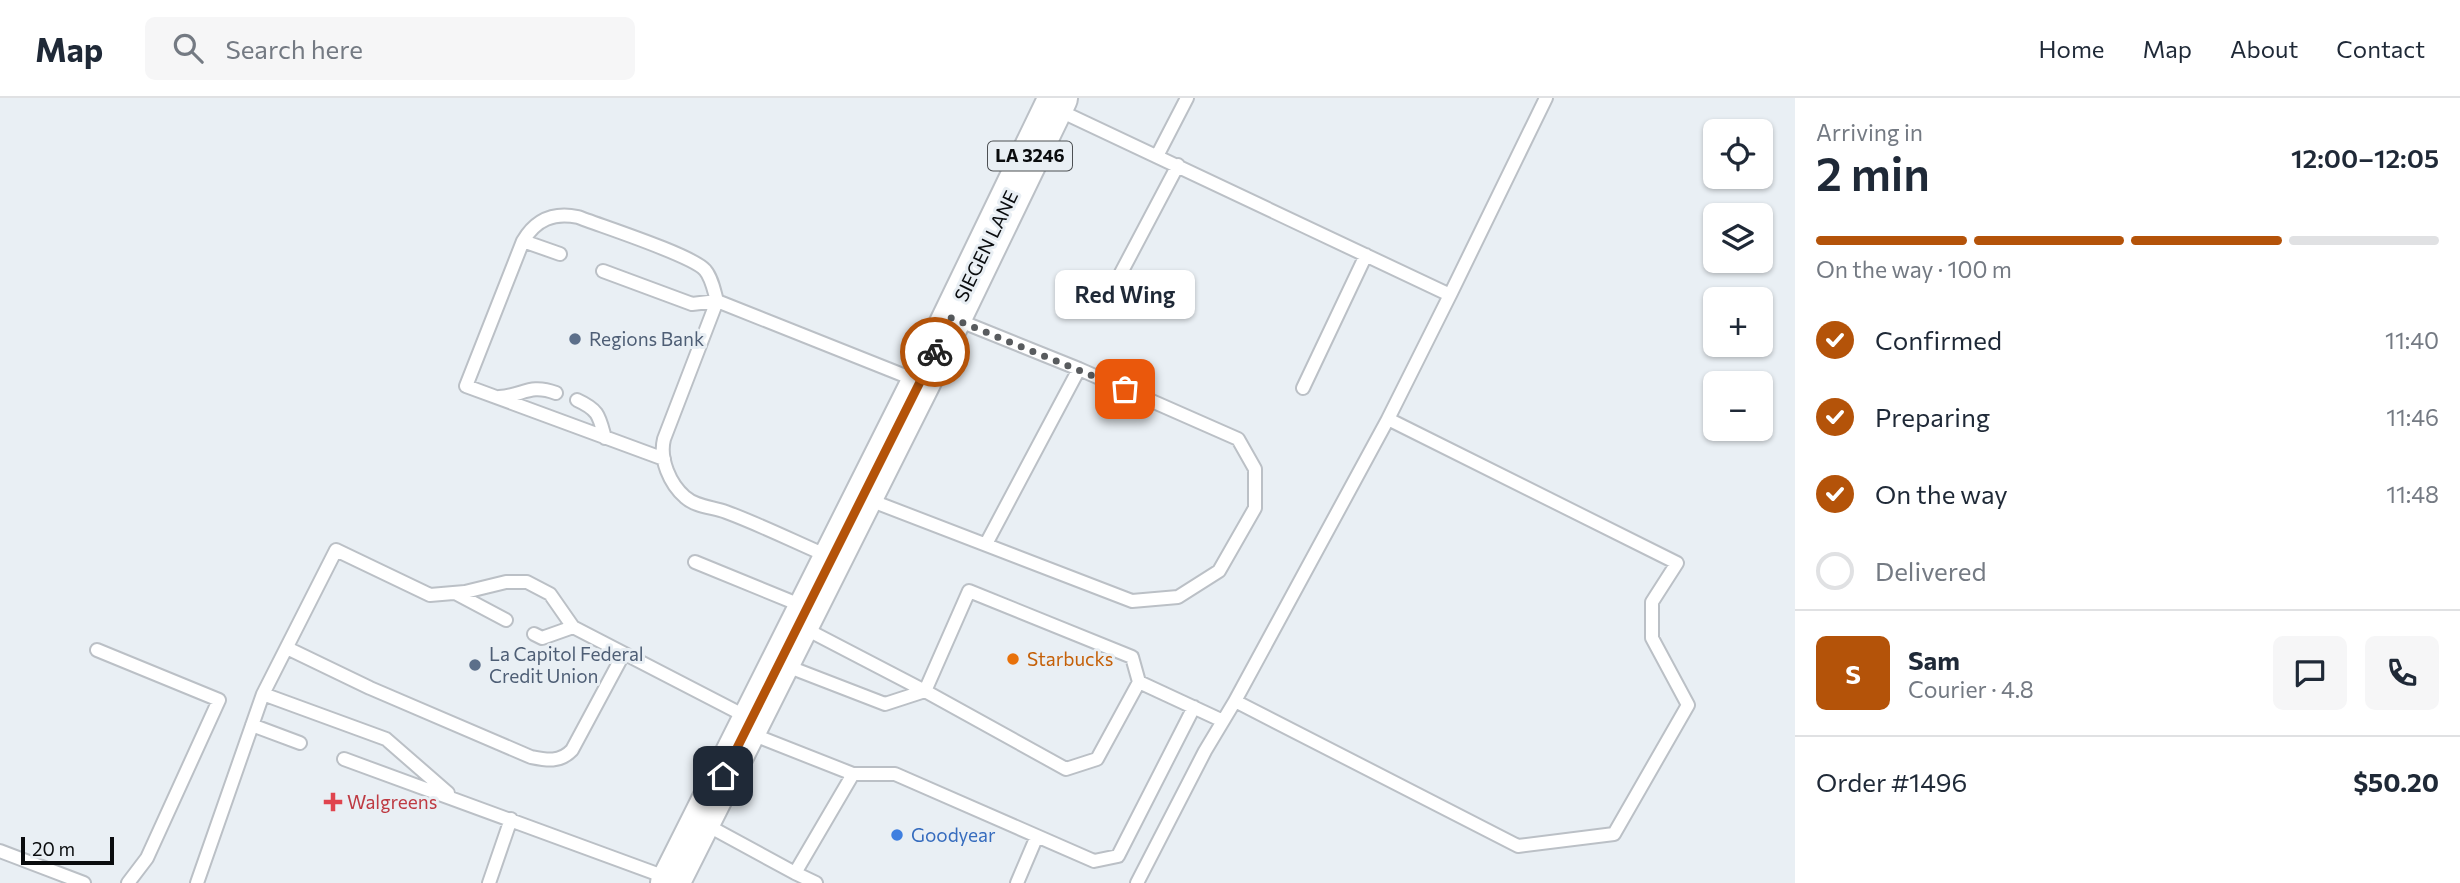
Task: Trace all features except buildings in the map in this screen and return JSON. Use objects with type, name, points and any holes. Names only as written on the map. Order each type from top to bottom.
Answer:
[{"type":"main road","name":"SIEGEN LANE","points":[[671,881],[834,559],[1055,103]]},
{"type":"lane","points":[[1157,156],[1187,98]]},
{"type":"lane","points":[[1137,883],[1205,751],[1236,701],[1388,419],[1546,98]]},
{"type":"lane","points":[[1055,103],[1157,156],[1450,295]]},
{"type":"lane","points":[[1102,307],[1178,166]]},
{"type":"lane","points":[[664,459],[466,386],[523,241],[529,231],[547,217],[578,217],[662,248],[704,268],[717,301],[661,449],[676,486],[686,498],[695,503],[726,512],[834,559]]},
{"type":"lane","points":[[523,241],[560,254]]},
{"type":"lane","points":[[1303,388],[1366,255]]},
{"type":"lane","points":[[603,271],[692,304],[717,301],[921,382]]},
{"type":"lane","points":[[864,497],[1132,601],[1178,597],[1219,571],[1255,508],[1255,469],[1238,439],[1079,369],[951,318]]},
{"type":"lane","points":[[986,544],[1079,369]]},
{"type":"lane","points":[[495,397],[508,397],[532,388],[556,393]]},
{"type":"lane","points":[[578,400],[596,411],[605,438]]},
{"type":"lane","points":[[1236,701],[1518,846],[1614,834],[1688,705],[1652,638],[1652,602],[1677,563],[1388,419]]},
{"type":"lane","points":[[197,883],[263,694],[336,550],[430,594],[457,594],[506,582],[527,582],[550,594],[573,627],[749,725],[853,774],[895,774],[1094,860],[1118,856],[1194,707]]},
{"type":"lane","points":[[695,562],[804,617],[925,691],[1066,769],[1097,759],[1139,682],[1132,657],[969,591],[925,691],[885,704],[780,664]]},
{"type":"lane","points":[[457,594],[506,620]]},
{"type":"lane","points":[[534,634],[542,638],[573,627]]},
{"type":"lane","points":[[287,648],[370,688],[531,757],[548,760],[566,756],[572,750],[623,655]]},
{"type":"lane","points":[[96,650],[219,699],[147,859],[128,883]]},
{"type":"lane","points":[[1139,682],[1223,721]]},
{"type":"lane","points":[[263,694],[386,739],[453,797]]},
{"type":"lane","points":[[252,725],[300,743]]},
{"type":"lane","points":[[344,759],[453,797],[671,881]]},
{"type":"lane","points":[[795,873],[853,774]]},
{"type":"lane","points":[[489,883],[511,819]]},
{"type":"lane","points":[[700,821],[816,883]]},
{"type":"lane","points":[[1017,883],[1037,836]]},
{"type":"lane","points":[[0,851],[84,883]]},
{"type":"way so far","points":[[935,352],[951,318],[1125,389]]},
{"type":"place","name":"Regions Bank","points":[[575,339]]},
{"type":"place","name":"Red Wing","points":[[1125,389]]},
{"type":"place","name":"Starbucks","points":[[1013,659]]},
{"type":"place","name":"La Capitol Federal Credit Union","points":[[475,665]]},
{"type":"place","name":"Walgreens","points":[[333,802]]},
{"type":"place","name":"Goodyear","points":[[897,835]]},
{"type":"route","points":[[723,776],[834,559],[935,352]]}]
